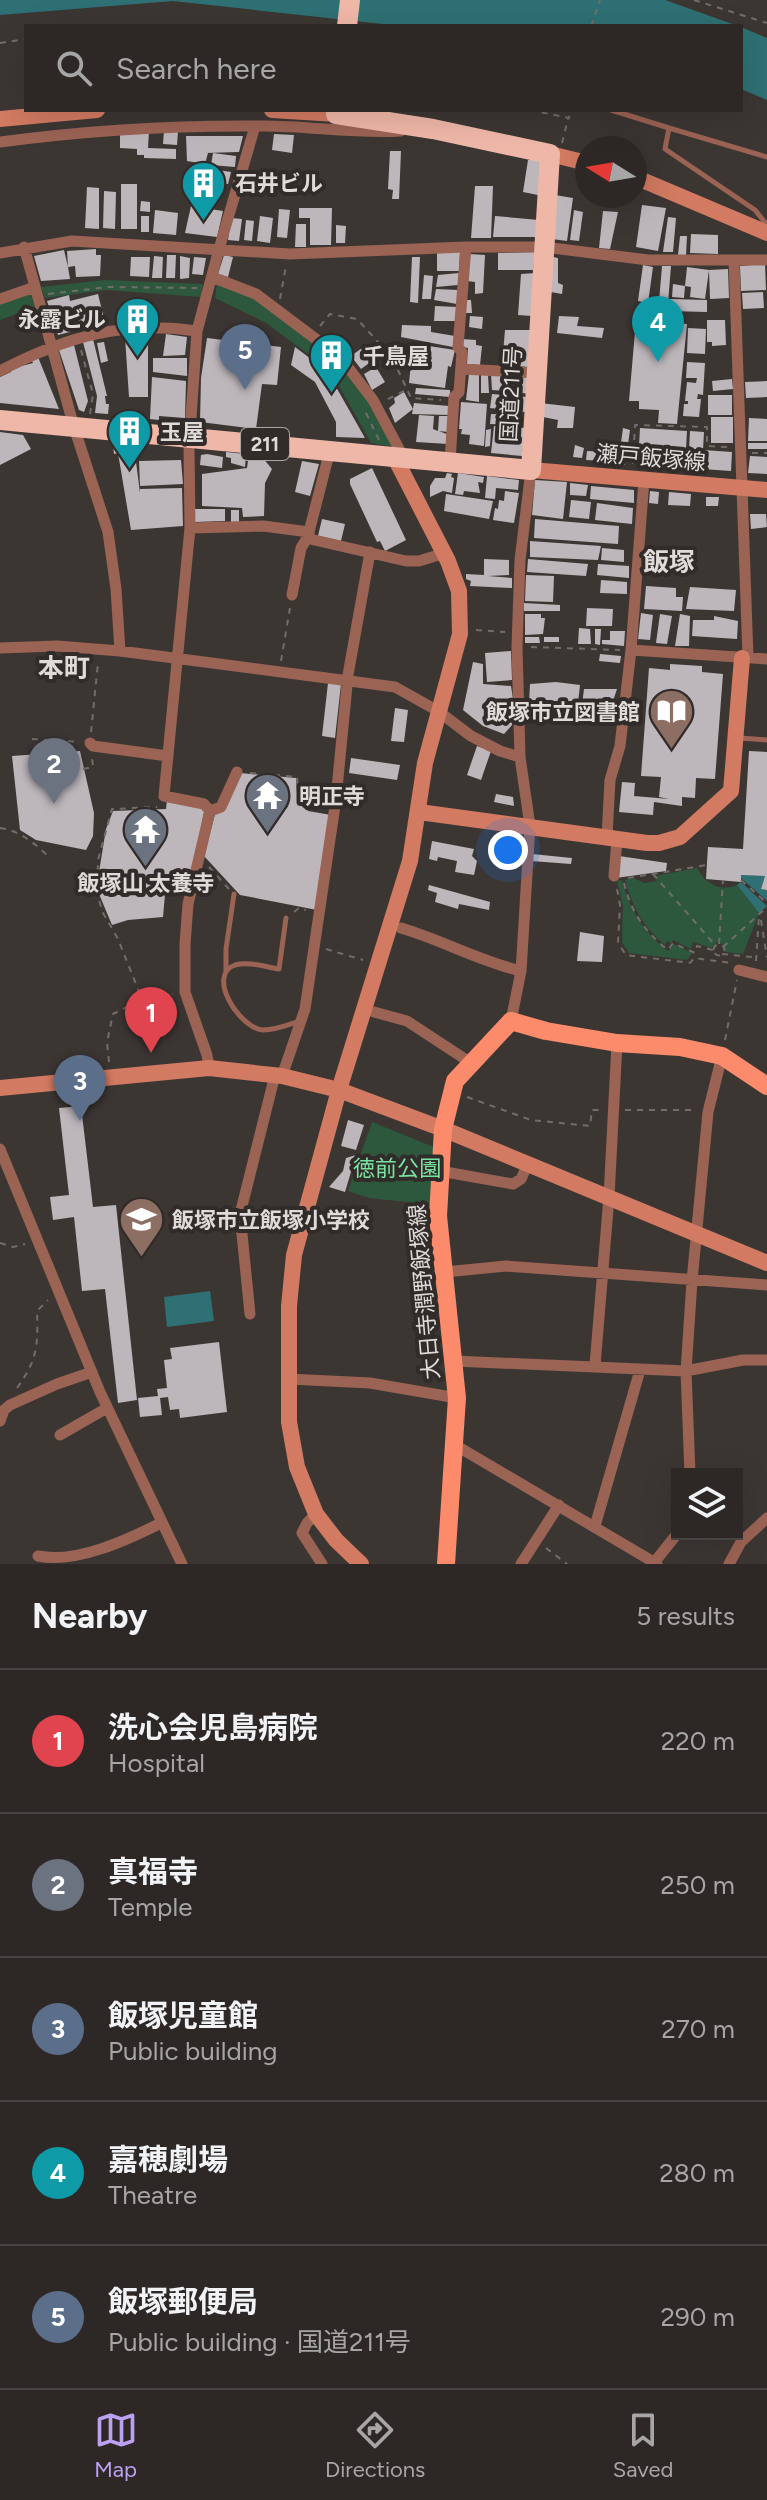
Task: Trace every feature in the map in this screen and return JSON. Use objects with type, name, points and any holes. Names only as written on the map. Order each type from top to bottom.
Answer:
[{"type":"highway","points":[[347,24],[350,0]]},
{"type":"highway","points":[[337,112],[554,155]]},
{"type":"highway","name":"国道211号","points":[[0,420],[81,423],[189,437],[531,470],[544,247],[554,155]]},
{"type":"main road","points":[[511,1021],[546,1031],[617,1043],[680,1047],[722,1056],[767,1086]]},
{"type":"main road","name":"大日寺潤野飯塚線","points":[[446,1564],[457,1398],[438,1216],[443,1129],[455,1081],[511,1021]]},
{"type":"street","points":[[0,119],[75,112]]},
{"type":"street","points":[[210,811],[204,804],[164,796],[190,528],[189,437],[197,331],[255,126]]},
{"type":"street","points":[[0,142],[117,128],[329,127],[384,133],[433,129]]},
{"type":"street","points":[[554,155],[575,160]]},
{"type":"street","points":[[647,182],[767,233]]},
{"type":"street","points":[[0,253],[72,241],[287,254],[544,247],[648,260],[767,260]]},
{"type":"street","points":[[24,247],[52,347],[81,423],[108,532],[120,651]]},
{"type":"street","points":[[450,462],[454,401],[459,392],[461,369],[462,352],[458,347],[466,247]]},
{"type":"street","points":[[419,812],[647,843],[680,837],[732,789],[745,658],[743,488],[734,261]]},
{"type":"street","points":[[211,282],[256,294],[341,358],[376,405],[394,455],[445,553],[459,591],[460,634],[425,763],[410,861],[339,1090],[290,1278],[292,1446],[316,1514],[336,1540],[361,1564]]},
{"type":"street","points":[[0,299],[36,292]]},
{"type":"street","points":[[0,371],[77,337],[140,327],[197,331]]},
{"type":"street","points":[[461,369],[536,373]]},
{"type":"street","points":[[292,595],[301,548],[309,534],[330,450]]},
{"type":"street","points":[[511,1021],[521,971],[530,826],[520,757],[517,647],[520,560],[531,470]]},
{"type":"street","name":"瀬戸飯塚線","points":[[531,470],[638,474],[767,490]]},
{"type":"street","points":[[614,876],[610,780],[620,746],[631,650],[638,474]]},
{"type":"street","points":[[190,528],[263,526],[309,534]]},
{"type":"street","points":[[309,534],[313,541],[419,561],[445,553]]},
{"type":"street","points":[[250,1314],[240,1214],[278,1076],[301,1021],[336,799],[347,679],[370,552]]},
{"type":"street","points":[[0,648],[37,646],[120,651],[395,687],[438,711],[471,736],[520,757]]},
{"type":"street","points":[[631,650],[767,659]]},
{"type":"street","points":[[90,743],[93,746],[168,756]]},
{"type":"street","points":[[210,811],[221,807],[237,772]]},
{"type":"street","points":[[209,1068],[185,992],[188,904],[210,811]]},
{"type":"street","points":[[401,928],[521,971]]},
{"type":"street","points":[[739,970],[767,977]]},
{"type":"street","points":[[374,1012],[407,1021],[471,1063]]},
{"type":"street","points":[[595,1365],[609,1197],[617,1043]]},
{"type":"street","points":[[690,1468],[686,1371],[692,1281],[708,1112],[722,1056]]},
{"type":"street","points":[[0,1088],[209,1068],[278,1076],[339,1090],[443,1129],[767,1263]]},
{"type":"street","points":[[0,1149],[107,1408],[182,1564]]},
{"type":"street","points":[[440,1171],[513,1184],[521,1179],[528,1164]]},
{"type":"street","points":[[445,1272],[506,1266],[767,1285]]},
{"type":"street","points":[[454,1361],[686,1371],[743,1360],[767,1360]]},
{"type":"street","points":[[595,1526],[640,1370]]},
{"type":"street","points":[[2,1415],[25,1397],[92,1372]]},
{"type":"street","points":[[289,1379],[370,1383],[457,1398]]},
{"type":"street","points":[[60,1435],[107,1408]]},
{"type":"street","points":[[455,1445],[654,1563],[672,1540]]},
{"type":"street","points":[[521,1564],[559,1505]]},
{"type":"street","points":[[316,1514],[302,1533],[322,1564]]},
{"type":"street","points":[[729,1564],[741,1542],[767,1518]]},
{"type":"street","points":[[38,1556],[61,1561],[119,1544],[161,1523]]},
{"type":"lane","points":[[617,112],[767,157]]},
{"type":"lane","points":[[669,128],[665,149],[755,210],[767,225]]},
{"type":"lane","points":[[736,738],[767,740]]},
{"type":"lane","points":[[234,894],[226,949],[226,993],[243,1022],[262,1030],[301,1021]]},
{"type":"lane","points":[[226,973],[238,965],[279,969],[286,918]]},
{"type":"path","points":[[592,24],[600,0]]},
{"type":"path","points":[[694,0],[767,23]]},
{"type":"path","points":[[0,43],[24,39]]},
{"type":"path","points":[[540,112],[569,118]]},
{"type":"path","points":[[554,155],[570,112]]},
{"type":"path","points":[[276,307],[282,294],[287,254]]},
{"type":"path","points":[[36,292],[211,282]]},
{"type":"path","points":[[313,336],[330,314],[357,319],[398,370],[411,398],[454,401]]},
{"type":"path","points":[[77,337],[93,394],[81,423]]},
{"type":"path","points":[[376,405],[405,390]]},
{"type":"path","points":[[365,413],[394,455]]},
{"type":"path","points":[[638,474],[635,425],[707,427],[707,446],[767,453]]},
{"type":"path","points":[[279,670],[292,595]]},
{"type":"path","points":[[470,629],[518,633]]},
{"type":"path","points":[[517,647],[631,650]]},
{"type":"path","points":[[32,739],[90,743],[99,649]]},
{"type":"path","points":[[83,769],[93,765]]},
{"type":"path","points":[[237,772],[297,777],[298,792],[336,799]]},
{"type":"path","points":[[109,1063],[107,1042],[113,1014],[138,999],[140,994],[97,894],[98,860],[112,809],[163,807],[164,796]]},
{"type":"path","points":[[0,828],[11,829],[36,843],[50,858]]},
{"type":"path","points":[[200,858],[234,894]]},
{"type":"path","points":[[695,953],[673,943],[668,950],[646,930],[637,917],[623,879],[707,865]]},
{"type":"path","points":[[653,874],[717,945],[723,947]]},
{"type":"path","points":[[614,876],[620,905],[618,943],[626,955],[690,963],[697,946],[713,950],[717,961]]},
{"type":"path","points":[[713,950],[717,945],[723,880]]},
{"type":"path","points":[[722,954],[723,947],[759,917],[767,905],[741,880]]},
{"type":"path","points":[[759,917],[767,958]]},
{"type":"path","points":[[756,962],[759,917]]},
{"type":"path","points":[[313,947],[367,961]]},
{"type":"path","points":[[717,955],[752,957],[752,962],[767,963]]},
{"type":"path","points":[[694,958],[735,963],[739,970],[722,1056]]},
{"type":"path","points":[[138,999],[143,1003],[154,997],[185,992]]},
{"type":"path","points":[[452,1091],[531,1120],[590,1126],[592,1110],[671,1108],[708,1112]]},
{"type":"path","points":[[0,1243],[18,1247],[37,1239]]},
{"type":"path","points":[[2,1415],[35,1355],[39,1334],[37,1311],[59,1292]]},
{"type":"path","points":[[536,1540],[567,1564]]},
{"type":"green space","points":[[105,280],[203,284],[201,297],[106,290],[45,298],[41,287]]},
{"type":"green space","points":[[217,283],[258,300],[338,361],[372,406],[393,447],[371,443],[330,370],[266,323],[215,298]]},
{"type":"green space","points":[[30,291],[35,307],[0,320],[0,302]]},
{"type":"green space","points":[[697,868],[714,885],[724,888],[737,885],[759,913],[743,954],[726,952],[724,945],[717,942],[711,948],[693,942],[691,949],[673,940],[665,945],[650,931],[635,907],[625,880],[634,878],[644,883],[657,881],[655,876]]},
{"type":"green space","points":[[622,880],[633,911],[651,936],[668,951],[674,944],[692,953],[687,960],[629,953],[622,942],[623,906],[617,881]]},
{"type":"green space","name":"徳前公園","points":[[372,1122],[436,1148],[435,1205],[369,1198],[348,1191]]},
{"type":"water","points":[[0,0],[665,0],[732,24],[383,24],[173,1],[0,15]]},
{"type":"water","points":[[743,28],[767,38],[767,100],[743,90]]},
{"type":"water","points":[[741,875],[765,876],[761,889],[767,890],[767,901],[741,878]]},
{"type":"water","points":[[741,882],[767,906],[759,913],[737,885]]},
{"type":"water","points":[[210,1291],[214,1321],[167,1327],[164,1297]]},
{"type":"building","points":[[120,130],[149,131],[148,148],[176,149],[176,159],[144,158],[144,155],[137,155],[137,149],[120,148]]},
{"type":"building","points":[[164,130],[178,131],[177,145],[163,144]]},
{"type":"building","points":[[274,134],[294,135],[292,153],[272,150]]},
{"type":"building","points":[[186,136],[243,136],[239,152],[205,153],[208,153],[205,164],[187,161]]},
{"type":"building","points":[[390,151],[401,151],[399,199],[392,199],[393,190],[388,189]]},
{"type":"building","points":[[213,153],[236,156],[235,167],[211,165]]},
{"type":"building","points":[[528,160],[541,160],[538,195],[523,192]]},
{"type":"building","points":[[190,166],[231,172],[228,184],[189,180]]},
{"type":"building","points":[[121,184],[137,184],[137,229],[121,229]]},
{"type":"building","points":[[475,186],[493,186],[491,238],[471,238]]},
{"type":"building","points":[[87,187],[99,188],[99,229],[85,228]]},
{"type":"building","points":[[104,191],[116,192],[115,229],[103,228]]},
{"type":"building","points":[[555,195],[573,198],[567,241],[552,239]]},
{"type":"building","points":[[141,201],[150,202],[150,212],[140,211]]},
{"type":"building","name":"石井ビル","points":[[191,206],[223,211],[217,237],[185,233]]},
{"type":"building","points":[[299,208],[332,208],[331,245],[310,245],[310,218],[299,218]]},
{"type":"building","points":[[642,208],[666,208],[658,251],[636,247]]},
{"type":"building","points":[[279,209],[290,210],[287,238],[277,237]]},
{"type":"building","points":[[155,210],[178,213],[176,235],[153,233]]},
{"type":"building","points":[[574,210],[583,212],[579,241],[570,240]]},
{"type":"building","points":[[603,211],[618,212],[610,249],[599,248]]},
{"type":"building","points":[[141,216],[149,216],[149,232],[141,232]]},
{"type":"building","points":[[260,216],[273,218],[270,243],[257,241]]},
{"type":"building","points":[[495,216],[539,220],[538,237],[493,237]]},
{"type":"building","points":[[668,217],[676,218],[673,252],[663,252]]},
{"type":"building","points":[[231,218],[242,219],[239,241],[228,240]]},
{"type":"building","points":[[246,220],[254,221],[252,241],[244,240]]},
{"type":"building","points":[[296,224],[306,224],[306,247],[295,247]]},
{"type":"building","points":[[336,225],[346,226],[345,243],[336,243]]},
{"type":"building","points":[[691,234],[718,235],[718,254],[690,253]]},
{"type":"building","points":[[680,236],[687,236],[686,255],[678,255]]},
{"type":"building","points":[[96,249],[96,255],[101,255],[100,276],[76,277],[75,266],[68,267],[67,251]]},
{"type":"building","points":[[64,250],[70,279],[41,281],[34,256]]},
{"type":"building","points":[[437,252],[460,252],[459,271],[437,271]]},
{"type":"building","points":[[535,252],[533,270],[498,270],[498,253]]},
{"type":"building","points":[[469,254],[485,255],[483,293],[475,294],[475,282],[467,281]]},
{"type":"building","points":[[167,255],[176,255],[175,278],[166,278]]},
{"type":"building","points":[[224,255],[233,257],[228,277],[218,274]]},
{"type":"building","points":[[154,256],[163,257],[162,278],[152,278]]},
{"type":"building","points":[[180,256],[190,258],[189,278],[180,279]]},
{"type":"building","points":[[548,256],[558,258],[558,283],[563,285],[562,294],[545,291]]},
{"type":"building","points":[[131,257],[150,257],[149,277],[130,276]]},
{"type":"building","points":[[194,257],[206,258],[203,275],[192,274]]},
{"type":"building","points":[[412,257],[420,257],[418,303],[410,302]]},
{"type":"building","points":[[765,264],[766,290],[741,291],[740,266]]},
{"type":"building","points":[[643,265],[653,267],[648,303],[638,301]]},
{"type":"building","points":[[662,266],[671,266],[668,303],[659,302]]},
{"type":"building","points":[[687,267],[709,270],[705,299],[690,297],[691,287],[685,286]]},
{"type":"building","points":[[728,269],[729,298],[710,299],[709,270]]},
{"type":"building","points":[[459,273],[458,285],[436,287],[438,275]]},
{"type":"building","points":[[536,273],[532,316],[518,315],[521,274]]},
{"type":"building","points":[[424,275],[433,276],[431,299],[422,299]]},
{"type":"building","points":[[673,284],[685,286],[684,298],[672,297]]},
{"type":"building","points":[[436,289],[458,290],[457,304],[434,300]]},
{"type":"building","points":[[763,292],[764,308],[743,309],[742,293]]},
{"type":"building","points":[[98,294],[105,323],[58,335],[47,301],[69,295],[70,301]]},
{"type":"building","points":[[670,299],[707,300],[707,312],[670,311]]},
{"type":"building","points":[[464,300],[471,300],[472,313],[464,313]]},
{"type":"building","points":[[435,306],[458,307],[455,321],[434,321]]},
{"type":"building","points":[[470,316],[483,317],[482,329],[469,327]]},
{"type":"building","points":[[559,316],[579,317],[577,326],[604,328],[602,338],[557,333]]},
{"type":"building","points":[[636,320],[687,324],[677,424],[658,423],[659,410],[639,409],[639,401],[629,401]]},
{"type":"building","points":[[707,320],[725,320],[726,345],[712,346],[712,342],[707,342]]},
{"type":"building","points":[[402,325],[431,326],[431,332],[455,336],[453,347],[401,337]]},
{"type":"building","points":[[688,328],[706,329],[705,354],[687,353]]},
{"type":"building","points":[[505,330],[531,330],[529,367],[502,365]]},
{"type":"building","points":[[166,334],[187,337],[185,355],[163,356]]},
{"type":"building","name":"永露ビル","points":[[148,335],[148,397],[129,397],[125,337]]},
{"type":"building","points":[[207,338],[281,347],[277,385],[262,384],[256,429],[200,422],[201,378]]},
{"type":"building","points":[[93,339],[107,396],[106,404],[109,404],[108,414],[95,413],[97,396],[83,342]]},
{"type":"building","points":[[462,339],[476,340],[476,345],[482,346],[480,365],[467,364],[468,348],[462,347]]},
{"type":"building","points":[[104,342],[108,361],[101,363],[97,343]]},
{"type":"building","points":[[409,343],[455,350],[451,367],[448,366],[445,388],[409,383],[411,363],[420,363],[407,361]]},
{"type":"building","points":[[74,345],[88,401],[84,412],[79,410],[59,350]]},
{"type":"building","name":"千鳥屋","points":[[295,347],[327,371],[365,438],[336,437],[336,422],[315,382],[291,365]]},
{"type":"building","points":[[362,348],[372,361],[361,369],[351,356]]},
{"type":"building","points":[[38,357],[59,409],[0,403],[0,377],[11,372],[10,369],[33,363],[31,359]]},
{"type":"building","points":[[153,358],[187,358],[187,376],[153,372]]},
{"type":"building","points":[[687,362],[705,363],[703,395],[698,394],[697,399],[701,399],[699,417],[683,416],[684,404],[688,404],[685,401],[687,382],[696,383],[697,378],[686,378]]},
{"type":"building","points":[[376,367],[385,382],[372,390],[364,374]]},
{"type":"building","points":[[479,372],[479,402],[466,400],[469,374]]},
{"type":"building","points":[[491,374],[508,375],[506,391],[492,390]]},
{"type":"building","points":[[481,375],[488,375],[489,393],[481,393]]},
{"type":"building","points":[[512,375],[529,376],[529,394],[510,391]]},
{"type":"building","points":[[152,377],[186,381],[185,418],[159,416],[159,420],[150,419]]},
{"type":"building","points":[[732,379],[733,389],[713,391],[712,381]]},
{"type":"building","points":[[767,381],[767,397],[746,398],[745,382]]},
{"type":"building","points":[[416,388],[450,390],[450,397],[415,394]]},
{"type":"building","points":[[404,392],[413,409],[395,423],[389,408],[395,403],[394,398]]},
{"type":"building","points":[[492,394],[526,397],[525,412],[490,408]]},
{"type":"building","points":[[708,395],[732,395],[732,415],[708,415]]},
{"type":"building","points":[[461,402],[487,404],[484,446],[469,444],[470,435],[461,434]]},
{"type":"building","points":[[414,403],[449,406],[449,415],[412,414]]},
{"type":"building","points":[[540,403],[575,407],[573,428],[557,428],[558,420],[538,416]]},
{"type":"building","points":[[491,414],[518,415],[518,425],[490,424]]},
{"type":"building","points":[[419,415],[434,416],[433,429],[438,431],[439,416],[449,416],[448,432],[439,431],[449,435],[448,444],[416,442]]},
{"type":"building","points":[[711,417],[733,417],[733,443],[711,443]]},
{"type":"building","points":[[749,418],[767,419],[767,441],[748,441]]},
{"type":"building","points":[[494,426],[525,428],[522,456],[491,453]]},
{"type":"building","points":[[623,428],[630,430],[625,465],[613,464],[613,450],[620,450]]},
{"type":"building","points":[[640,428],[687,431],[685,467],[638,464]]},
{"type":"building","points":[[491,429],[490,446],[485,447],[486,430]]},
{"type":"building","points":[[690,431],[704,432],[703,450],[732,452],[731,471],[688,468]]},
{"type":"building","points":[[0,432],[23,435],[31,449],[0,465]]},
{"type":"building","points":[[748,443],[767,443],[767,449],[748,449]]},
{"type":"building","name":"玉屋","points":[[113,444],[134,446],[140,493],[140,489],[182,488],[183,526],[131,530],[118,453],[114,454]]},
{"type":"building","points":[[575,445],[584,448],[582,458],[573,457]]},
{"type":"building","points":[[587,451],[607,452],[606,461],[586,460]]},
{"type":"building","points":[[226,452],[246,454],[245,467],[231,463]]},
{"type":"building","points":[[249,454],[262,457],[272,469],[265,483],[264,516],[243,517],[242,508],[202,506],[202,474],[247,468]]},
{"type":"building","points":[[201,455],[223,457],[222,468],[200,465]]},
{"type":"building","points":[[750,456],[767,457],[767,474],[748,473]]},
{"type":"building","points":[[181,460],[183,484],[140,486],[139,461]]},
{"type":"building","points":[[302,461],[319,464],[310,496],[295,492]]},
{"type":"building","points":[[372,468],[406,540],[385,551],[380,541],[377,542],[350,484],[350,479]]},
{"type":"building","points":[[447,473],[454,478],[452,493],[443,491],[430,497],[430,486],[435,478],[445,478]]},
{"type":"building","points":[[458,473],[484,477],[483,483],[478,482],[480,493],[464,491],[463,495],[455,494]]},
{"type":"building","points":[[487,476],[519,480],[518,490],[496,488],[495,499],[485,498]]},
{"type":"building","points":[[535,480],[567,482],[563,519],[532,515]]},
{"type":"building","points":[[570,483],[588,485],[586,496],[570,495]]},
{"type":"building","points":[[591,486],[634,490],[634,503],[590,499]]},
{"type":"building","points":[[505,491],[519,493],[514,523],[493,520],[499,500],[504,501]]},
{"type":"building","points":[[650,491],[659,492],[658,504],[649,503]]},
{"type":"building","points":[[669,492],[691,494],[690,506],[668,505]]},
{"type":"building","points":[[446,494],[493,501],[489,519],[444,511]]},
{"type":"building","points":[[706,497],[719,497],[718,506],[706,506]]},
{"type":"building","points":[[571,500],[591,502],[589,519],[569,517]]},
{"type":"building","points":[[597,503],[633,508],[632,524],[595,520]]},
{"type":"building","points":[[195,509],[225,509],[225,521],[195,522]]},
{"type":"building","points":[[231,510],[239,510],[239,522],[231,522]]},
{"type":"building","points":[[750,514],[766,514],[767,527],[751,529]]},
{"type":"building","points":[[322,519],[345,524],[341,541],[318,536]]},
{"type":"building","points":[[535,519],[619,526],[618,544],[534,538]]},
{"type":"building","points":[[530,541],[601,546],[598,560],[530,557]]},
{"type":"building","points":[[602,548],[624,550],[624,562],[601,560]]},
{"type":"building","points":[[484,559],[509,560],[509,575],[488,576],[512,578],[512,588],[470,586],[471,581],[466,579],[466,574],[484,575]]},
{"type":"building","points":[[528,559],[588,564],[586,576],[527,572]]},
{"type":"building","points":[[598,564],[629,566],[629,578],[597,575]]},
{"type":"building","points":[[526,575],[554,576],[553,602],[525,601]]},
{"type":"building","points":[[601,580],[627,582],[627,594],[600,593]]},
{"type":"building","points":[[646,586],[676,588],[676,597],[683,597],[682,611],[644,609]]},
{"type":"building","points":[[690,587],[736,590],[734,611],[686,609]]},
{"type":"building","points":[[524,603],[560,605],[560,611],[524,611]]},
{"type":"building","points":[[587,608],[613,609],[612,626],[586,626]]},
{"type":"building","points":[[641,613],[653,615],[650,640],[638,639]]},
{"type":"building","points":[[525,614],[541,614],[541,618],[545,618],[543,634],[525,635]]},
{"type":"building","points":[[660,614],[672,616],[667,644],[656,643]]},
{"type":"building","points":[[680,614],[690,616],[689,646],[675,646]]},
{"type":"building","points":[[714,616],[738,621],[737,639],[692,636],[693,620],[714,620]]},
{"type":"building","points":[[579,628],[590,629],[591,644],[578,644]]},
{"type":"building","points":[[595,629],[601,629],[600,645],[595,644]]},
{"type":"building","points":[[610,631],[625,631],[624,646],[602,644],[602,640],[610,640]]},
{"type":"building","points":[[525,637],[539,637],[540,643],[525,643]]},
{"type":"building","points":[[544,637],[559,637],[559,642],[544,642]]},
{"type":"building","points":[[511,651],[512,680],[487,682],[485,653]]},
{"type":"building","points":[[600,654],[621,656],[620,663],[599,661]]},
{"type":"building","points":[[473,662],[483,664],[483,684],[511,686],[514,705],[512,725],[504,734],[483,726],[463,710]]},
{"type":"building","points":[[670,664],[702,666],[702,672],[723,674],[715,779],[696,778],[695,798],[682,797],[682,806],[654,802],[653,815],[619,812],[622,782],[635,783],[634,796],[669,799],[659,797],[661,777],[641,776],[649,668],[670,670]]},
{"type":"building","points":[[556,682],[580,685],[577,712],[529,704],[530,684]]},
{"type":"building","points":[[328,683],[341,684],[335,738],[322,736]]},
{"type":"building","points":[[584,689],[617,689],[609,713],[581,713]]},
{"type":"building","points":[[395,708],[408,710],[404,742],[391,741]]},
{"type":"building","points":[[477,746],[491,751],[481,780],[467,775]]},
{"type":"building","points":[[80,751],[94,813],[93,836],[86,850],[36,840],[20,830],[12,756]]},
{"type":"building","points":[[749,751],[767,752],[767,890],[761,889],[765,876],[741,875],[741,882],[706,879],[708,847],[743,849]]},
{"type":"building","points":[[351,758],[400,765],[397,780],[349,773]]},
{"type":"building","name":"明正寺","points":[[240,773],[296,778],[297,793],[310,796],[308,811],[331,815],[317,910],[240,895],[204,856],[215,814]]},
{"type":"building","points":[[496,794],[513,797],[514,806],[494,802]]},
{"type":"building","name":"飯塚山 太養寺","points":[[167,800],[205,807],[190,883],[166,883],[163,917],[128,920],[112,925],[99,894],[98,878],[106,829],[113,811],[166,809]]},
{"type":"building","points":[[432,841],[474,849],[472,856],[477,861],[474,875],[455,872],[457,861],[438,857],[437,861],[429,859]]},
{"type":"building","points":[[498,846],[515,848],[514,861],[492,858]]},
{"type":"building","points":[[532,854],[572,858],[571,864],[531,861]]},
{"type":"building","points":[[619,856],[667,863],[666,871],[616,878]]},
{"type":"building","points":[[429,885],[490,902],[489,910],[459,904],[458,909],[435,902],[437,893],[428,890]]},
{"type":"building","points":[[580,932],[604,936],[602,962],[577,961]]},
{"type":"building","points":[[81,1106],[93,1207],[116,1205],[137,1400],[118,1403],[105,1289],[82,1291],[74,1217],[53,1220],[50,1197],[69,1195],[59,1108]]},
{"type":"building","points":[[348,1120],[364,1125],[356,1150],[341,1146]]},
{"type":"building","points":[[356,1155],[345,1192],[329,1187],[343,1171],[346,1158]]},
{"type":"building","points":[[219,1342],[227,1412],[180,1418],[179,1409],[170,1410],[168,1397],[160,1398],[162,1415],[140,1417],[138,1398],[158,1396],[157,1389],[167,1388],[164,1360],[172,1359],[170,1348]]},
{"type":"place","name":"石井ビル","points":[[204,222]]},
{"type":"place","name":"永露ビル","points":[[137,358]]},
{"type":"place","name":"嘉穂劇場","points":[[658,362]]},
{"type":"place","name":"飯塚郵便局","points":[[245,390]]},
{"type":"place","name":"千鳥屋","points":[[332,395]]},
{"type":"place","name":"玉屋","points":[[129,471]]},
{"type":"place","name":"飯塚市立図書館","points":[[671,751]]},
{"type":"place","name":"真福寺","points":[[54,804]]},
{"type":"place","name":"明正寺","points":[[268,835]]},
{"type":"place","name":"飯塚山 太養寺","points":[[146,869]]},
{"type":"place","name":"洗心会児島病院","points":[[151,1053]]},
{"type":"place","name":"飯塚児童館","points":[[80,1121]]},
{"type":"place","name":"飯塚市立飯塚小学校","points":[[141,1259]]},
{"type":"district","name":"飯塚","points":[[669,562]]},
{"type":"district","name":"本町","points":[[64,668]]}]
